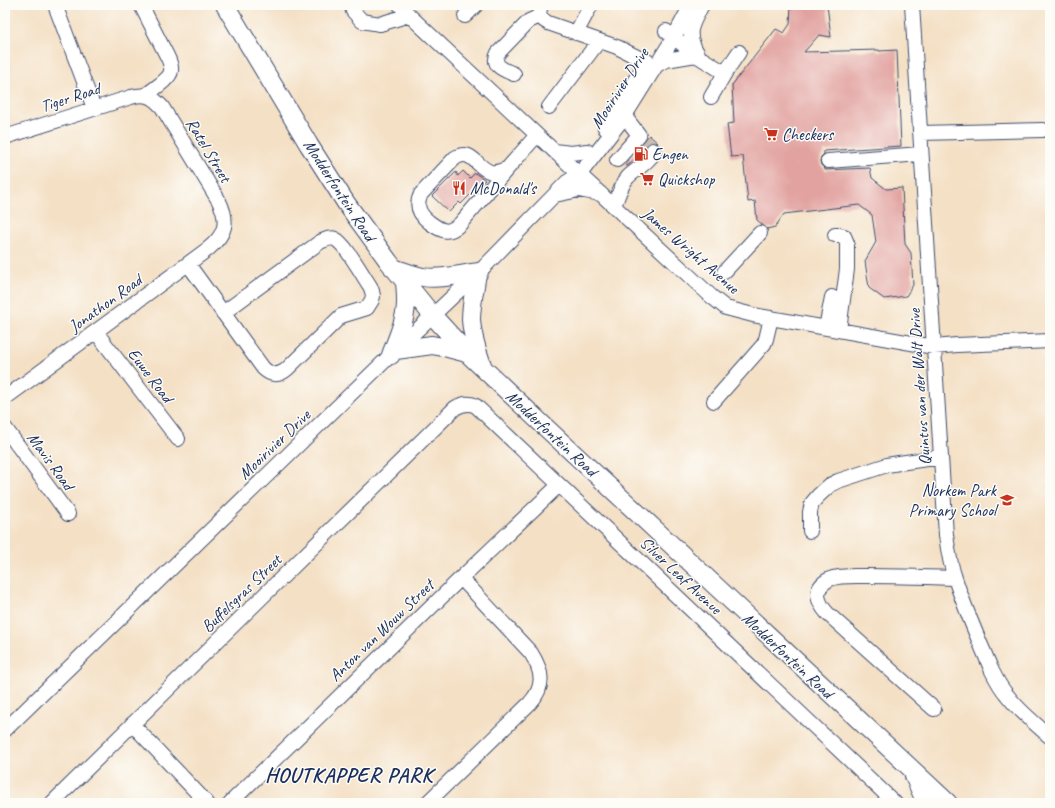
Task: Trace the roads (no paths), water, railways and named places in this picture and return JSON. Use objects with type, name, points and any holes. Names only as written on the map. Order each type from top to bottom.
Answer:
[{"type":"main road","name":"Modderfontein Road","points":[[225,5],[346,203],[393,268],[433,316],[467,353],[584,464],[948,803]]},
{"type":"main road","points":[[393,268],[423,277],[433,278],[478,272],[471,320],[475,343],[483,368]]},
{"type":"main road","points":[[405,282],[405,313],[394,352],[432,345],[467,353]]},
{"type":"main road","points":[[909,767],[926,803]]},
{"type":"street","points":[[55,5],[94,108]]},
{"type":"street","points":[[141,5],[167,56],[171,71],[169,76],[146,95]]},
{"type":"street","points":[[351,5],[353,11],[362,21],[380,24],[405,10]]},
{"type":"street","points":[[465,16],[476,5]]},
{"type":"street","points":[[576,33],[591,5]]},
{"type":"street","name":"Mooirivier Drive","points":[[670,34],[682,5]]},
{"type":"street","name":"Mooirivier Drive","points":[[5,730],[394,352],[433,316],[555,195],[577,171],[621,112],[642,89],[651,64],[670,34],[692,5]]},
{"type":"street","points":[[698,56],[690,36],[692,25],[702,5]]},
{"type":"street","name":"Quintus van der Walt Drive","points":[[912,5],[946,536],[950,560],[954,578],[992,671],[998,682],[1006,695],[1050,737]]},
{"type":"street","name":"James Wright Avenue","points":[[405,10],[554,151],[726,308],[741,313],[934,347],[1050,341]]},
{"type":"street","points":[[514,74],[499,67],[496,61],[496,56],[540,11],[543,20],[548,23],[617,47],[651,64],[666,60],[698,56]]},
{"type":"street","points":[[670,34],[698,56],[725,73]]},
{"type":"street","points":[[549,107],[599,41]]},
{"type":"street","points":[[711,97],[739,52]]},
{"type":"street","name":"Tiger Road","points":[[6,133],[131,97],[146,95]]},
{"type":"street","name":"Ratel Street","points":[[146,95],[152,97],[162,107],[219,201],[224,211],[225,219],[223,232]]},
{"type":"street","points":[[614,206],[624,183],[632,174],[642,167],[654,153],[621,112]]},
{"type":"street","points":[[920,133],[1043,130]]},
{"type":"street","points":[[507,169],[492,172],[488,171],[469,156],[458,156],[421,194],[418,199],[419,210],[425,218],[438,229],[448,231],[455,229],[537,135]]},
{"type":"street","points":[[617,160],[645,142]]},
{"type":"street","points":[[554,151],[571,153],[596,147],[617,160],[632,174]]},
{"type":"street","points":[[555,195],[579,190],[598,191],[594,178],[593,167],[596,147]]},
{"type":"street","points":[[828,161],[921,154]]},
{"type":"street","name":"Jonathon Road","points":[[5,398],[215,244],[223,232]]},
{"type":"street","points":[[724,272],[760,233]]},
{"type":"street","points":[[833,329],[838,298],[847,269],[847,243],[844,236],[835,234]]},
{"type":"street","points":[[188,264],[263,368],[271,374],[279,374],[287,369],[341,316],[367,308],[372,300],[372,291],[344,247],[333,239],[324,240],[224,313]]},
{"type":"street","points":[[714,401],[764,344],[771,318]]},
{"type":"street","name":"Euwe Road","points":[[96,332],[178,439]]},
{"type":"street","name":"Silver Leaf Avenue","points":[[455,408],[466,403],[476,406],[895,803]]},
{"type":"street","name":"Buffelsgras Street","points":[[52,803],[455,408]]},
{"type":"street","name":"Mavis Road","points":[[5,428],[68,514]]},
{"type":"street","points":[[810,531],[810,512],[812,503],[830,486],[887,465],[941,457]]},
{"type":"street","name":"Anton van Wouw Street","points":[[230,803],[559,484]]},
{"type":"street","points":[[934,709],[828,614],[819,603],[819,590],[824,583],[830,579],[839,577],[885,576],[954,578]]},
{"type":"street","points":[[427,803],[535,698],[539,691],[540,685],[541,676],[536,661],[531,653],[461,578]]},
{"type":"street","points":[[132,724],[207,803]]},
{"type":"tunnel","points":[[644,141],[653,150]]},
{"type":"place","name":"Checkers","points":[[771,134]]},
{"type":"place","name":"Engen","points":[[641,154]]},
{"type":"place","name":"Quickshop","points":[[647,179]]},
{"type":"place","name":"McDonald's","points":[[459,188]]},
{"type":"place","name":"Norkem Park Primary School","points":[[1007,500]]},
{"type":"district","name":"HOUTKAPPER PARK","points":[[349,775]]}]
